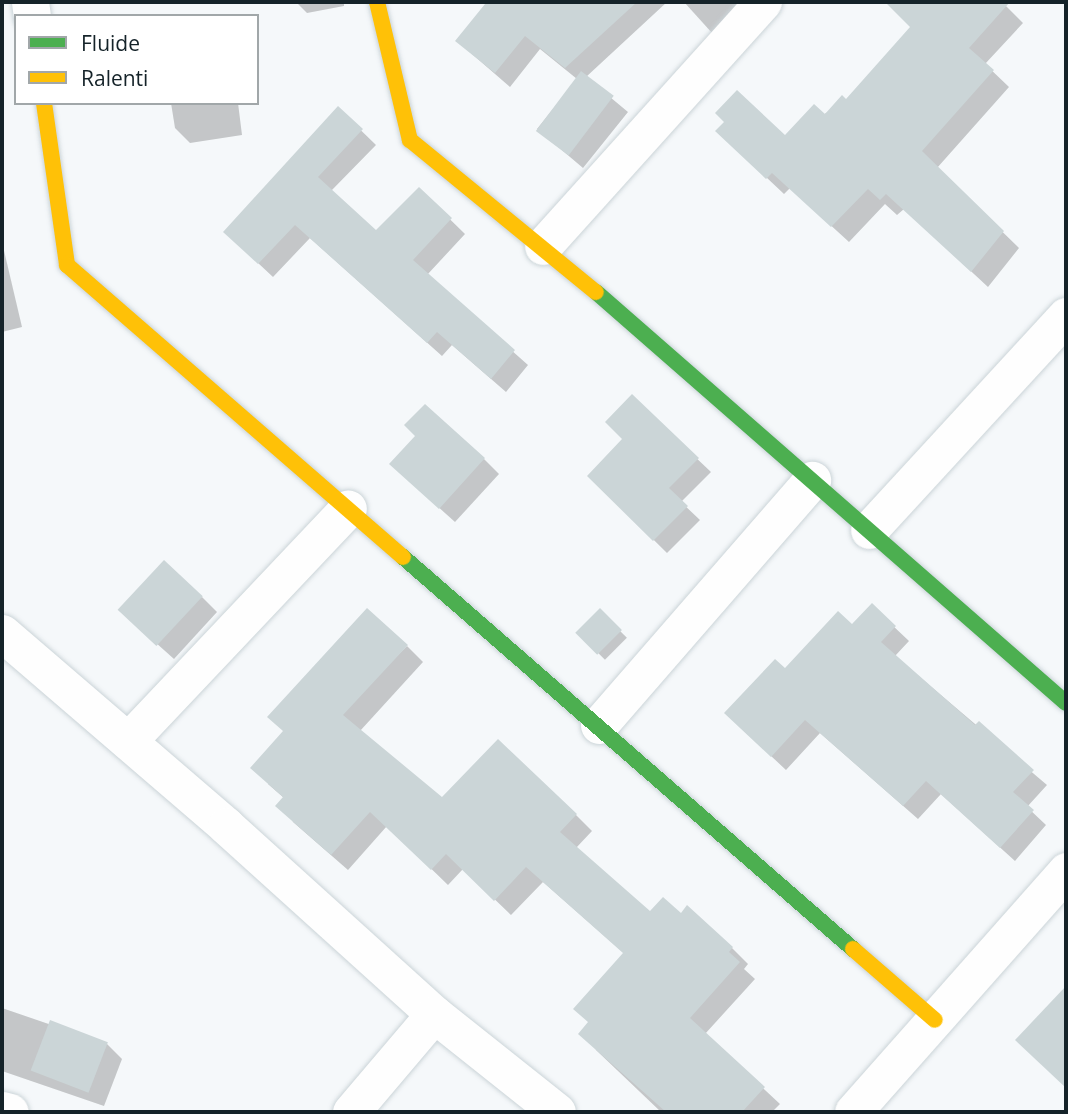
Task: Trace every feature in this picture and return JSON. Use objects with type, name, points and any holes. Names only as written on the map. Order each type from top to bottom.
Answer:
[{"type":"street","points":[[377,2],[410,140],[543,246],[1066,703]]},
{"type":"street","points":[[543,246],[763,2]]},
{"type":"street","points":[[44,105],[67,265],[935,1020]]},
{"type":"street","points":[[869,530],[1066,316]]},
{"type":"street","points":[[599,725],[812,480]]},
{"type":"street","points":[[128,741],[348,508]]},
{"type":"street","points":[[2,633],[128,741],[434,1014],[557,1112]]},
{"type":"street","points":[[853,1112],[1066,871]]},
{"type":"street","points":[[351,1112],[434,1014]]},
{"type":"street","points":[[2,1110],[9,1112]]},
{"type":"building","points":[[482,2],[637,2],[565,68],[525,36],[495,73],[455,41],[485,4]]},
{"type":"building","points":[[885,2],[1010,2],[969,48],[994,70],[922,151],[1004,231],[971,272],[886,194],[880,200],[868,189],[831,227],[772,173],[766,179],[715,131],[724,122],[715,113],[737,90],[785,135],[814,104],[825,114],[842,95],[846,99],[910,27]]},
{"type":"building","points":[[581,71],[614,96],[569,156],[536,131]]},
{"type":"building","points":[[338,106],[363,129],[318,177],[376,230],[419,187],[452,218],[413,260],[515,350],[491,379],[437,332],[427,343],[295,225],[258,264],[223,232]]},
{"type":"building","points":[[632,394],[699,458],[669,488],[688,506],[653,541],[587,476],[622,439],[605,422]]},
{"type":"building","points":[[425,404],[485,458],[439,509],[389,464],[415,436],[404,425]]},
{"type":"building","points":[[164,560],[203,596],[156,646],[118,610]]},
{"type":"building","points":[[872,603],[896,626],[881,642],[975,725],[979,721],[1034,770],[1013,792],[1034,810],[1000,848],[926,781],[903,806],[805,720],[771,757],[724,713],[775,659],[785,668],[838,611],[852,624]]},
{"type":"building","points":[[367,608],[408,645],[343,715],[442,797],[498,739],[577,814],[560,832],[650,911],[663,897],[681,913],[687,905],[733,947],[729,952],[740,962],[690,1018],[765,1087],[742,1112],[666,1112],[578,1034],[588,1022],[573,1009],[623,953],[526,867],[494,901],[446,854],[431,870],[370,812],[331,855],[275,806],[283,797],[250,768],[283,731],[267,717]]},
{"type":"building","points":[[600,608],[622,630],[597,655],[575,633]]},
{"type":"building","points":[[1066,986],[1066,1088],[1015,1040]]},
{"type":"building","points":[[50,1020],[108,1042],[89,1093],[31,1070]]},
{"type":"traffic: fast","points":[[596,292],[1066,703]]},
{"type":"traffic: fast","points":[[403,557],[853,949]]},
{"type":"traffic: slow","points":[[377,2],[410,140],[596,292]]},
{"type":"traffic: slow","points":[[44,105],[67,265],[403,557]]},
{"type":"traffic: slow","points":[[853,949],[935,1020]]}]
